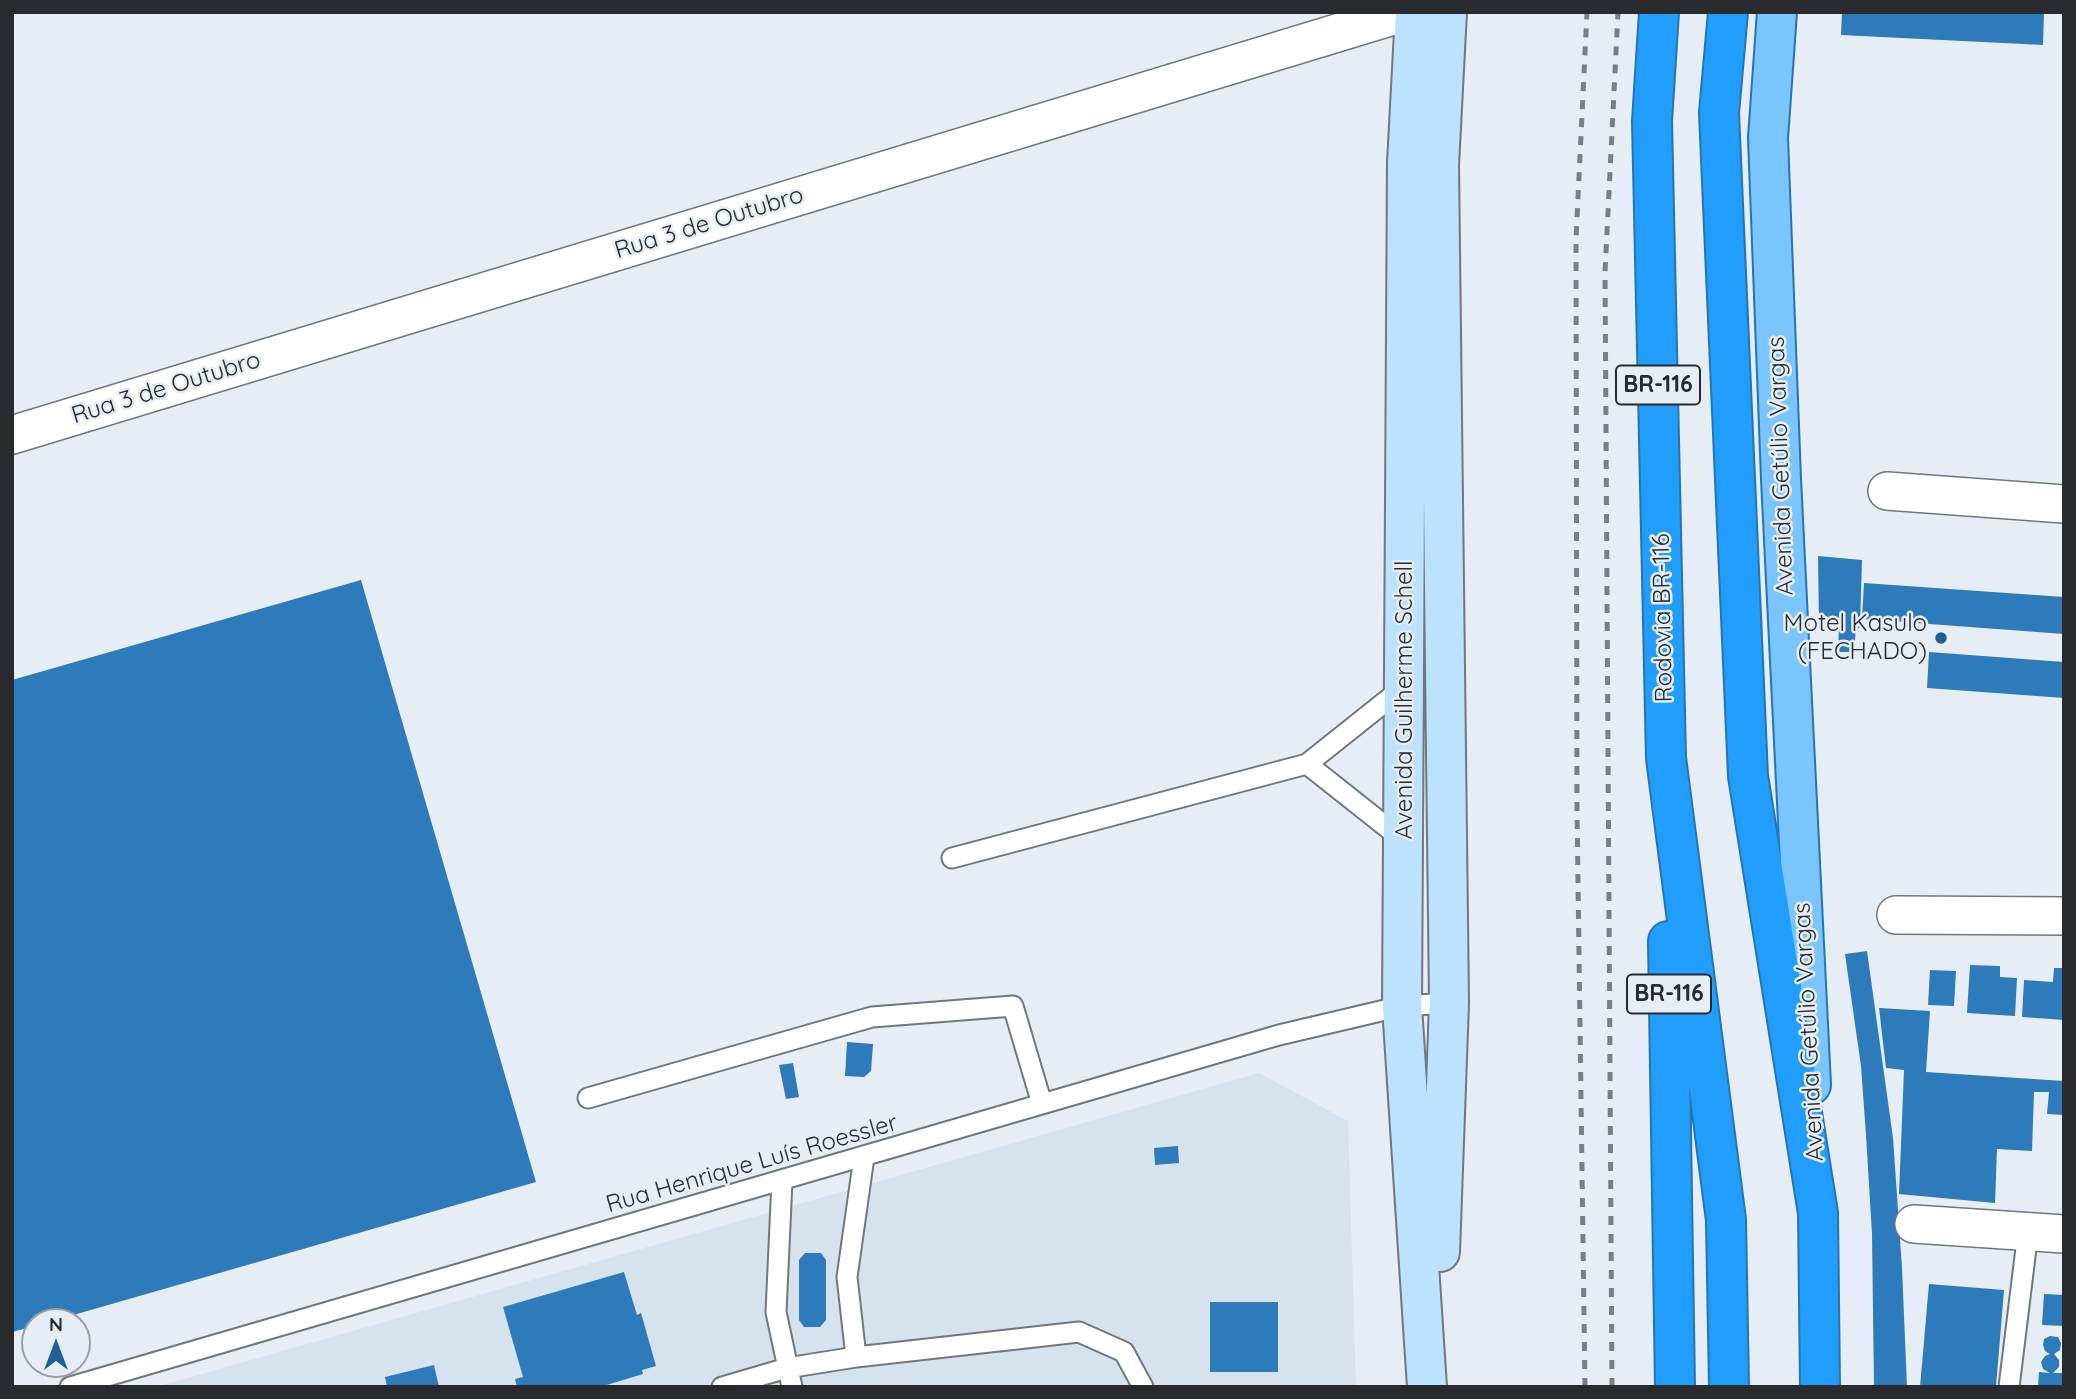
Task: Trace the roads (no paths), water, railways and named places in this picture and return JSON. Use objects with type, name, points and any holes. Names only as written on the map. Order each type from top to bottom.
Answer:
[{"type":"highway","name":"Rodovia BR-116","points":[[1659,12],[1652,121],[1665,758],[1726,1220],[1729,1387]]},
{"type":"highway","name":"BR-116","points":[[1728,12],[1719,113],[1748,776],[1818,1213],[1820,1387]]},
{"type":"highway","name":"BR-116","points":[[1665,758],[1675,1387]]},
{"type":"main road","name":"Avenida Guilherme Schell","points":[[1415,12],[1408,163],[1402,1006],[1427,1387]]},
{"type":"main road","name":"Avenida Guilherme Schell","points":[[1434,1387],[1449,1003],[1439,165],[1447,12]]},
{"type":"main road","name":"Avenida Getúlio Vargas","points":[[1777,12],[1768,138],[1781,480],[1818,1213]]},
{"type":"street","name":"Rua 3 de Outubro","points":[[12,435],[1406,12]]},
{"type":"street","points":[[1887,491],[2064,504]]},
{"type":"street","points":[[1896,915],[2064,916]]},
{"type":"street","points":[[1914,1224],[2046,1233]]},
{"type":"lane","points":[[952,858],[1307,764],[1405,686]]},
{"type":"lane","points":[[1307,764],[1404,840]]},
{"type":"lane","name":"Rua Henrique Luís Roessler","points":[[70,1387],[1279,1035],[1402,1006],[1449,1003]]},
{"type":"lane","points":[[588,1098],[872,1017],[1013,1006],[1042,1104]]},
{"type":"lane","points":[[856,1357],[847,1277],[864,1157]]},
{"type":"lane","points":[[782,1181],[776,1312],[790,1377]]},
{"type":"lane","points":[[2009,1387],[2046,1233]]},
{"type":"lane","points":[[722,1387],[790,1377],[856,1357],[1079,1332],[1124,1352],[1143,1387]]},
{"type":"railway","points":[[1585,1387],[1577,809],[1576,239],[1587,12]]},
{"type":"railway","points":[[1612,1387],[1605,272],[1618,12]]},
{"type":"place","name":"Motel Kasulo (FECHADO)","points":[[1941,638]]}]
